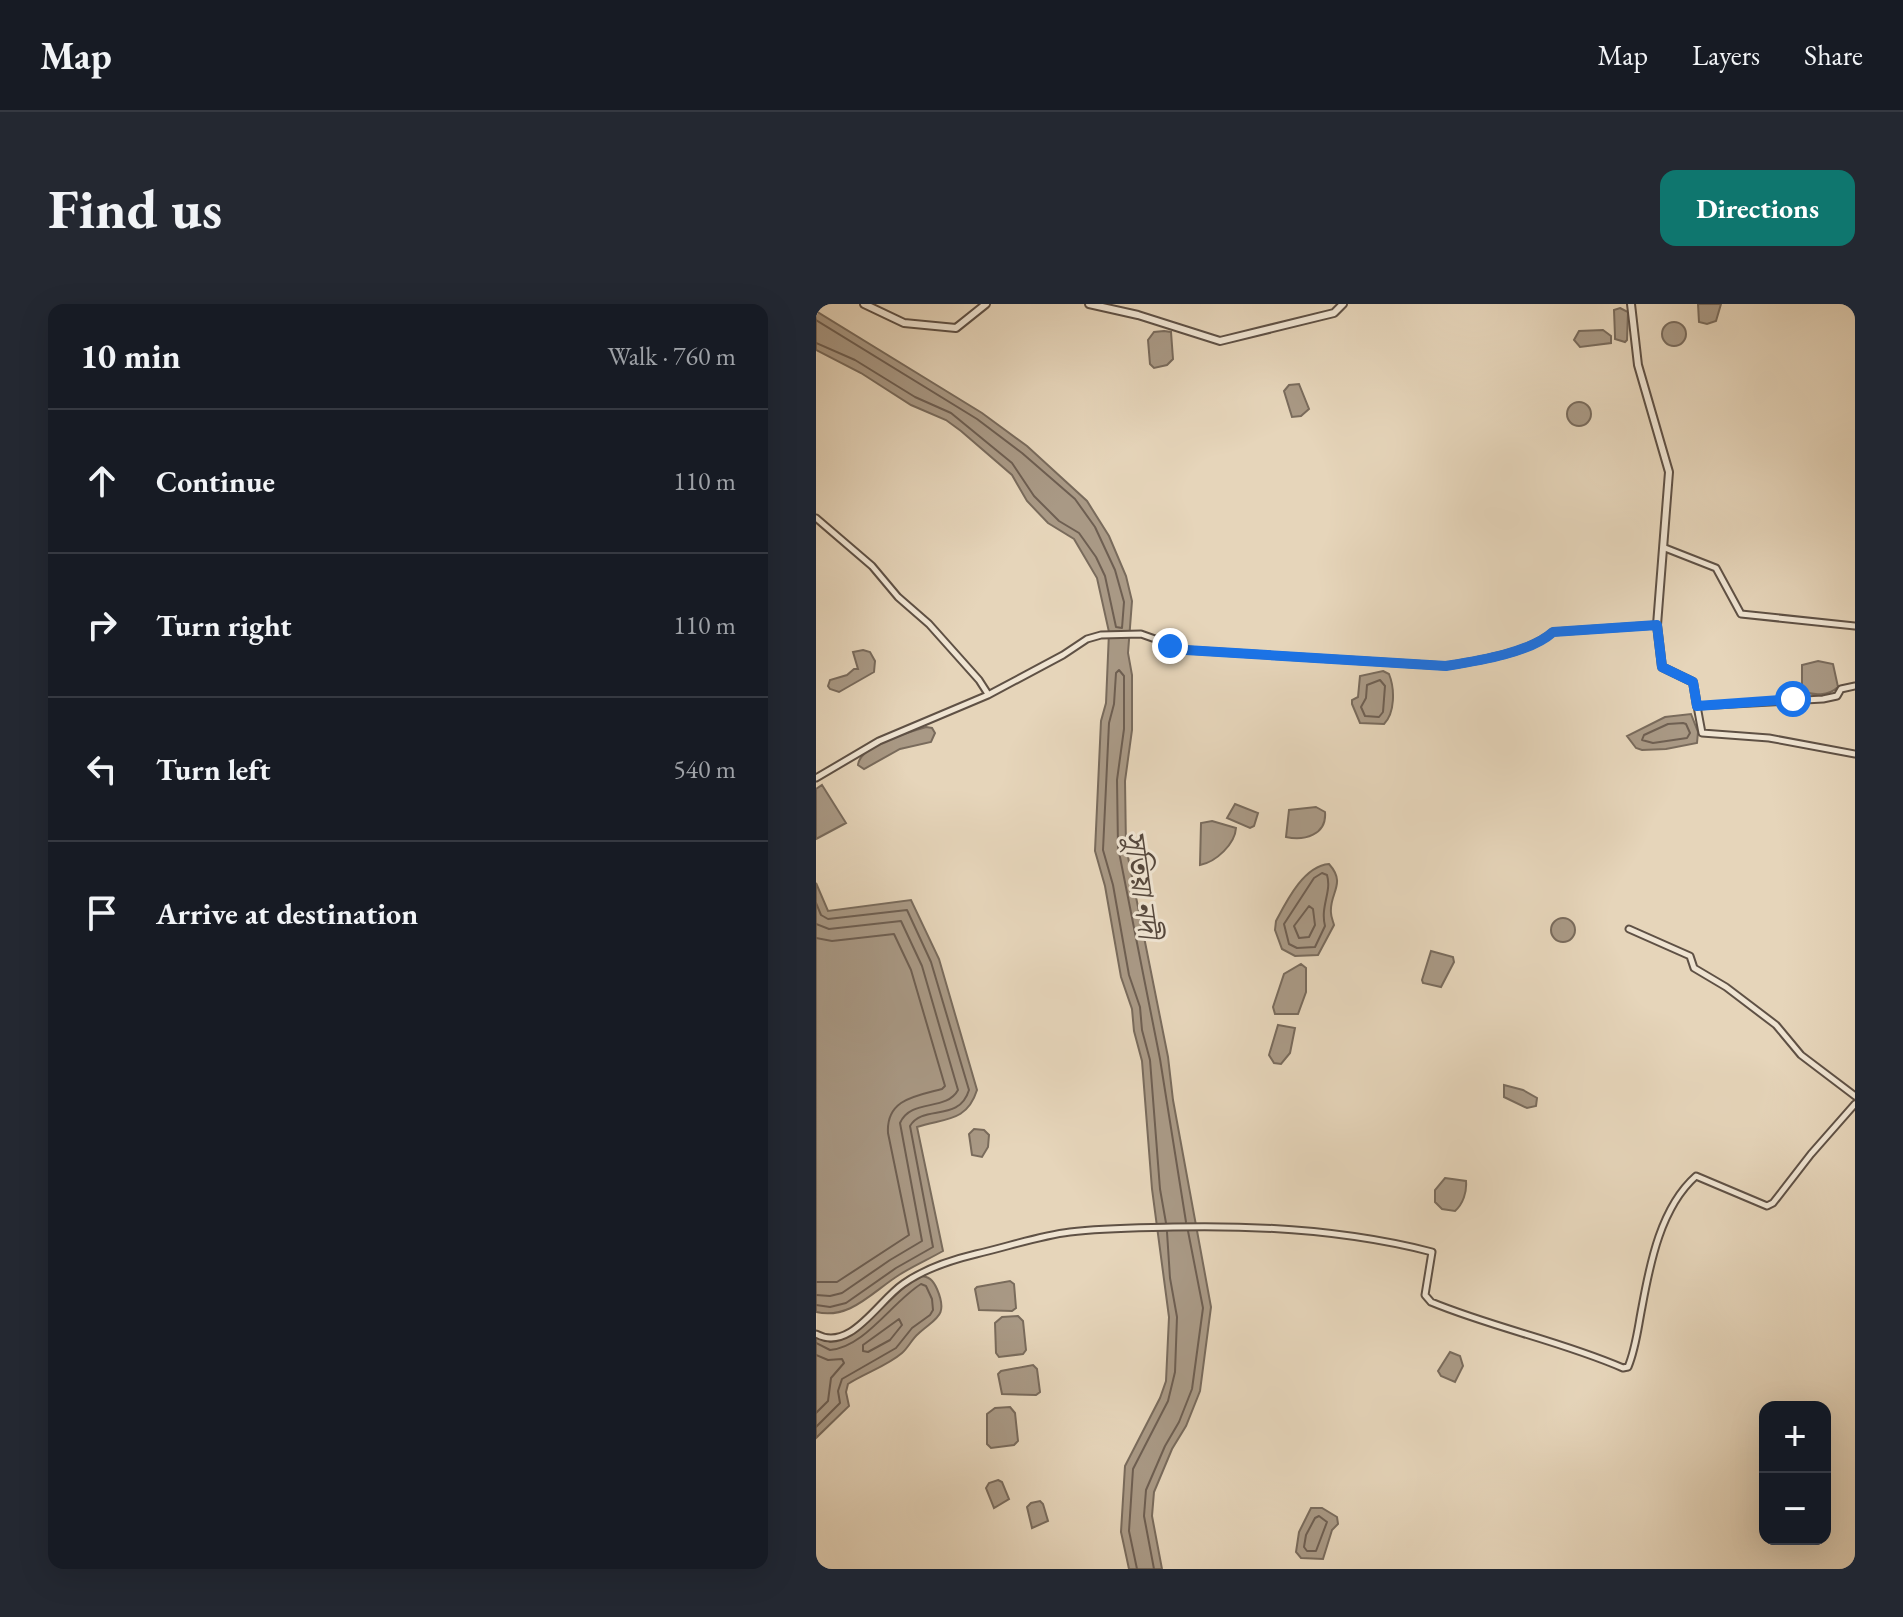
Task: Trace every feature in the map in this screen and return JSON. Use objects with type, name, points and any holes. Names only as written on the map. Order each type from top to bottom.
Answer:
[{"type":"street","points":[[864,304],[904,323],[956,328],[986,304]]},
{"type":"street","points":[[1089,304],[1138,315],[1220,341],[1334,313],[1343,304]]},
{"type":"street","points":[[1631,304],[1638,365],[1669,472],[1657,625],[1662,667],[1693,682],[1702,733],[1769,738],[1855,754]]},
{"type":"street","points":[[816,518],[872,566],[898,597],[929,624],[979,680],[988,695]]},
{"type":"street","points":[[1665,548],[1716,568],[1741,614],[1844,622],[1855,626]]},
{"type":"street","points":[[816,778],[879,741],[988,695],[1087,639],[1101,635],[1141,634],[1186,650],[1446,666],[1481,660],[1541,641],[1553,632],[1657,625]]},
{"type":"street","points":[[1697,706],[1823,699],[1837,696],[1841,689],[1855,686]]},
{"type":"street","points":[[1629,929],[1690,956],[1694,968],[1726,987],[1776,1025],[1801,1055],[1855,1096]]},
{"type":"street","points":[[816,1334],[826,1339],[842,1337],[875,1312],[899,1286],[955,1259],[1067,1232],[1213,1226],[1355,1235],[1432,1252],[1425,1295],[1431,1302],[1482,1322],[1592,1355],[1623,1368],[1628,1367],[1657,1244],[1668,1216],[1688,1183],[1696,1176],[1767,1206],[1773,1203],[1855,1104]]},
{"type":"water","points":[[1698,304],[1721,304],[1716,321],[1707,324],[1699,322]]},
{"type":"water","points":[[1620,308],[1628,312],[1625,342],[1615,339],[1614,310]]},
{"type":"water","points":[[816,311],[982,413],[1027,446],[1087,501],[1109,536],[1126,576],[1132,601],[1128,653],[1132,675],[1132,730],[1125,781],[1126,847],[1168,1057],[1211,1307],[1200,1391],[1154,1492],[1152,1516],[1162,1569],[1129,1569],[1121,1532],[1125,1466],[1166,1381],[1169,1317],[1152,1189],[1142,1061],[1095,851],[1109,632],[1097,578],[1074,539],[1048,523],[1027,501],[1012,475],[961,431],[816,350]]},
{"type":"water","points":[[1674,322],[1682,326],[1686,334],[1682,342],[1674,346],[1666,342],[1662,334],[1666,326]]},
{"type":"water","points":[[1603,330],[1611,336],[1611,343],[1580,347],[1574,340],[1579,331]]},
{"type":"water","points":[[1154,332],[1171,332],[1173,359],[1167,365],[1154,368],[1150,364],[1148,340]]},
{"type":"water","points":[[1299,384],[1309,409],[1301,416],[1292,417],[1284,391],[1289,385]]},
{"type":"water","points":[[1579,402],[1590,409],[1591,414],[1584,425],[1579,426],[1568,419],[1567,414],[1574,403]]},
{"type":"water","points":[[853,652],[870,652],[875,661],[874,672],[839,692],[830,689],[830,680],[858,669]]},
{"type":"water","points":[[1818,661],[1833,664],[1838,687],[1821,694],[1802,691],[1802,665]]},
{"type":"water","points":[[1383,671],[1389,674],[1392,687],[1393,700],[1388,719],[1384,724],[1360,723],[1352,700],[1358,697],[1360,676]]},
{"type":"water","points":[[1691,714],[1698,732],[1697,743],[1642,750],[1636,748],[1627,736],[1665,717]]},
{"type":"water","points":[[932,728],[935,733],[931,742],[900,749],[864,769],[858,765],[867,751],[897,736]]},
{"type":"water","points":[[822,785],[846,823],[816,839],[816,789]]},
{"type":"water","points":[[1235,804],[1258,813],[1254,826],[1250,828],[1227,818]]},
{"type":"water","points":[[1316,807],[1325,812],[1325,820],[1318,831],[1307,837],[1286,837],[1289,810]]},
{"type":"water","points":[[1212,821],[1236,828],[1235,834],[1224,851],[1200,865],[1201,823]]},
{"type":"water","points":[[1329,864],[1337,877],[1331,906],[1334,925],[1318,955],[1295,956],[1282,949],[1275,930],[1276,921],[1304,877]]},
{"type":"water","points":[[816,883],[828,911],[911,900],[939,959],[977,1090],[973,1100],[961,1113],[917,1127],[943,1251],[899,1275],[860,1303],[840,1312],[828,1313],[816,1312]]},
{"type":"water","points":[[1563,918],[1574,925],[1575,930],[1568,941],[1563,942],[1552,935],[1551,930],[1558,919]]},
{"type":"water","points":[[1431,951],[1453,957],[1454,962],[1441,987],[1423,983],[1422,980]]},
{"type":"water","points":[[1301,964],[1306,968],[1306,992],[1298,1014],[1275,1014],[1273,1007],[1284,974]]},
{"type":"water","points":[[1278,1025],[1295,1028],[1290,1053],[1281,1064],[1274,1063],[1269,1055]]},
{"type":"water","points":[[1504,1085],[1537,1098],[1536,1106],[1527,1108],[1504,1097]]},
{"type":"water","points":[[974,1129],[984,1130],[989,1135],[988,1147],[982,1157],[972,1155],[969,1134]]},
{"type":"water","points":[[1445,1178],[1466,1181],[1464,1198],[1455,1211],[1442,1209],[1435,1202],[1435,1190]]},
{"type":"water","points":[[919,1276],[928,1278],[935,1286],[941,1306],[938,1316],[896,1358],[848,1384],[849,1406],[816,1438],[816,1334],[830,1342],[852,1333]]},
{"type":"water","points":[[1010,1281],[1014,1284],[1016,1308],[1012,1311],[979,1310],[977,1287]]},
{"type":"water","points":[[1018,1316],[1023,1321],[1026,1350],[1023,1354],[999,1357],[996,1353],[995,1323],[1002,1317]]},
{"type":"water","points":[[1450,1352],[1460,1356],[1463,1366],[1455,1382],[1441,1376],[1438,1371]]},
{"type":"water","points":[[1033,1365],[1037,1369],[1040,1392],[1036,1395],[1002,1394],[998,1374],[1001,1371]]},
{"type":"water","points":[[1010,1407],[1015,1413],[1018,1441],[1014,1445],[991,1448],[987,1444],[987,1414],[995,1408]]},
{"type":"water","points":[[1002,1482],[1009,1499],[994,1508],[986,1488],[989,1483]]},
{"type":"water","points":[[1040,1501],[1048,1521],[1032,1528],[1027,1507]]},
{"type":"water","points":[[1311,1508],[1322,1508],[1337,1517],[1338,1524],[1332,1530],[1323,1559],[1301,1558],[1296,1552],[1299,1532]]},
{"type":"route","points":[[1170,646],[1186,650],[1378,664],[1446,666],[1481,660],[1541,641],[1553,632],[1657,625],[1662,667],[1693,682],[1697,706],[1793,699]]},
{"type":"water label","name":"সুতিয়া নদী","points":[[1142,884]]}]
